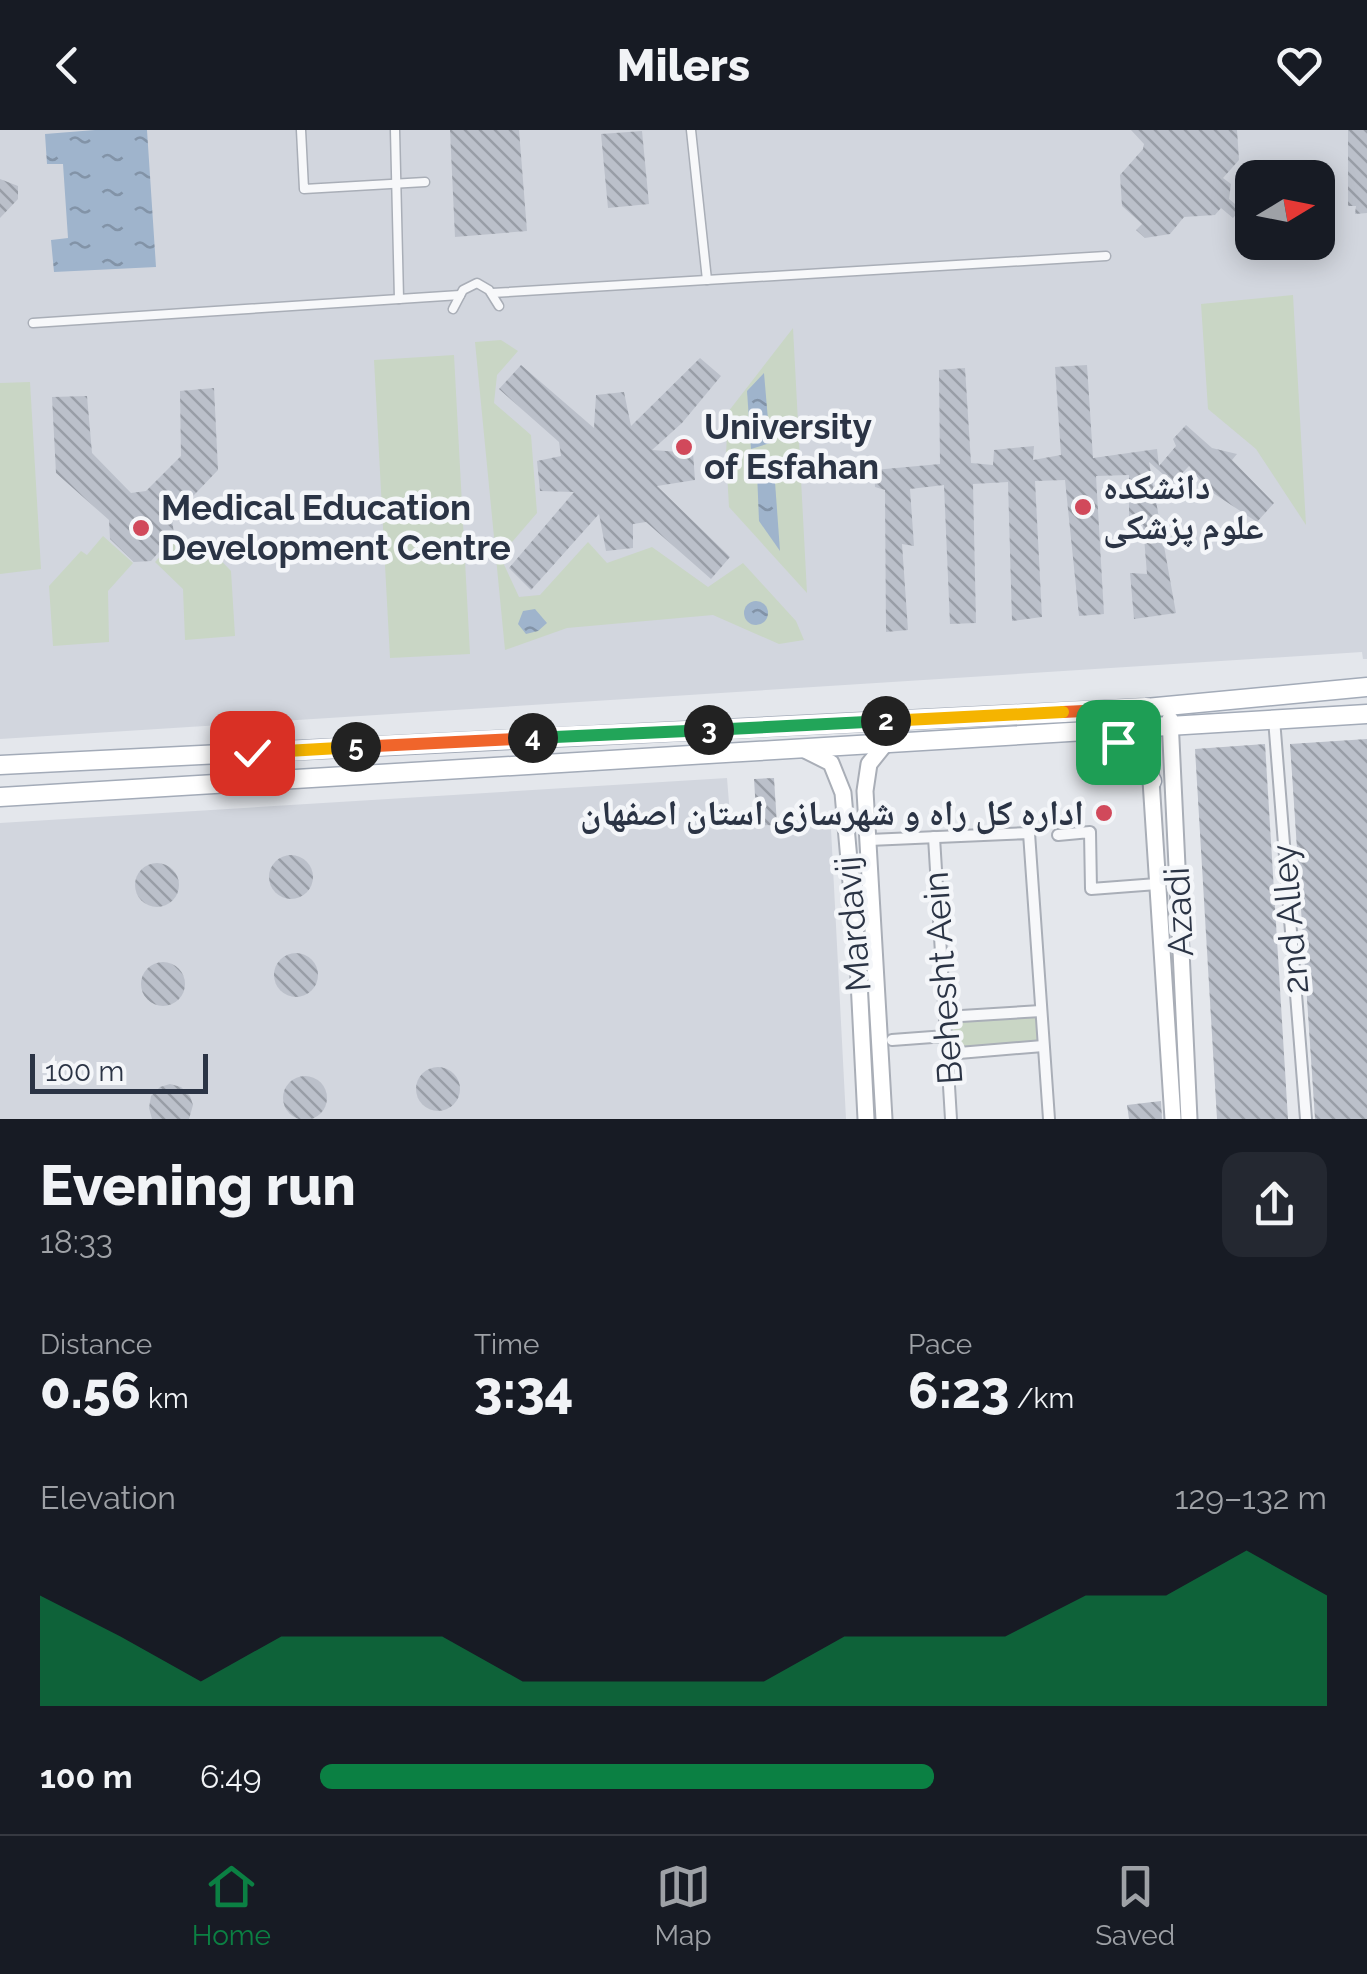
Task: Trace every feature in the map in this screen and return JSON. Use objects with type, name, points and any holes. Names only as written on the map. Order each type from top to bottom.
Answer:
[{"type":"main road","points":[[0,766],[1146,708],[1367,687]]},
{"type":"main road","name":"Azadi","points":[[1168,706],[1190,1119]]},
{"type":"main road","name":"Azadi","points":[[1146,708],[1172,1119]]},
{"type":"main road","points":[[0,797],[1367,714]]},
{"type":"main road","points":[[1098,732],[1134,754],[1152,781]]},
{"type":"main road","name":"Mardavij","points":[[884,1119],[865,791],[869,764],[885,744]]},
{"type":"main road","name":"Mardavij","points":[[803,749],[831,763],[842,793],[858,962],[866,1119]]},
{"type":"main road","points":[[858,962],[875,961]]},
{"type":"main road","points":[[1168,1038],[1186,1038]]},
{"type":"street","points":[[301,130],[304,189],[426,182]]},
{"type":"street","points":[[395,130],[399,299]]},
{"type":"street","points":[[692,130],[707,280]]},
{"type":"street","points":[[492,293],[1106,256]]},
{"type":"street","points":[[453,309],[468,285],[476,283],[492,293],[499,306]]},
{"type":"street","points":[[33,323],[460,295]]},
{"type":"street","name":"2nd Alley","points":[[1274,720],[1306,1119]]},
{"type":"street","points":[[1058,836],[1090,832],[1091,889],[1157,884]]},
{"type":"street","points":[[868,840],[1028,833],[1049,1119]]},
{"type":"street","name":"Behesht Aein","points":[[934,837],[951,1119]]},
{"type":"street","points":[[945,1018],[1041,1011]]},
{"type":"street","points":[[892,1040],[946,1036]]},
{"type":"street","points":[[948,1054],[1044,1046]]},
{"type":"shaded area","name":"University of Esfahan","points":[[0,130],[1367,130],[1367,659],[1363,659],[1362,652],[0,739]]},
{"type":"shaded area","points":[[727,778],[731,828],[823,823],[831,829],[846,1119],[0,1119],[0,823]]},
{"type":"green space","points":[[1293,295],[1306,525],[1256,449],[1208,409],[1201,304]]},
{"type":"green space","points":[[793,328],[807,593],[729,507],[726,455],[728,412]]},
{"type":"green space","points":[[501,340],[518,351],[497,375],[494,403],[531,435],[537,513],[500,556],[519,597],[540,595],[588,542],[607,563],[652,547],[708,587],[743,563],[796,621],[804,640],[779,644],[713,615],[567,628],[505,650],[475,342]]},
{"type":"green space","points":[[454,355],[470,654],[390,658],[374,360]]},
{"type":"green space","points":[[30,382],[41,569],[0,574],[0,383]]},
{"type":"green space","points":[[181,534],[202,552],[208,547],[231,571],[235,636],[185,640],[183,589],[155,562]]},
{"type":"green space","points":[[103,536],[133,563],[108,591],[109,642],[53,646],[49,586],[81,551],[87,555]]},
{"type":"green space","points":[[1041,1011],[1043,1046],[947,1054],[945,1017]]},
{"type":"water","points":[[147,130],[156,267],[54,272],[51,240],[68,238],[63,164],[47,164],[45,134]]},
{"type":"water","points":[[764,373],[770,443],[751,449],[747,391]]},
{"type":"water","points":[[774,468],[780,551],[759,521],[757,472]]},
{"type":"water","points":[[756,601],[765,604],[765,622],[756,625],[747,622],[744,613],[747,604]]},
{"type":"water","points":[[535,609],[547,623],[526,634],[518,624],[523,611]]},
{"type":"building","points":[[450,130],[519,130],[527,231],[455,237]]},
{"type":"building","points":[[1131,130],[1237,130],[1239,160],[1223,178],[1231,184],[1229,199],[1235,204],[1235,216],[1221,208],[1215,215],[1184,217],[1170,234],[1145,238],[1136,230],[1142,224],[1122,206],[1120,175],[1144,144]]},
{"type":"building","points":[[1348,130],[1367,130],[1367,213],[1355,214],[1356,206],[1348,206]]},
{"type":"building","points":[[642,131],[649,204],[608,208],[601,134]]},
{"type":"building","points":[[0,179],[18,186],[18,199],[0,218]]},
{"type":"building","points":[[700,358],[721,376],[682,423],[652,450],[693,453],[695,480],[657,486],[730,557],[711,579],[646,522],[633,524],[633,548],[606,551],[599,514],[531,590],[509,568],[574,492],[540,491],[537,461],[561,456],[559,442],[499,389],[521,365],[594,428],[596,395],[624,392],[631,426]]},
{"type":"building","name":"دانشکده علوم پزشکی","points":[[1087,365],[1093,458],[1157,449],[1159,466],[1176,446],[1173,439],[1186,425],[1212,448],[1237,454],[1232,460],[1274,503],[1257,522],[1207,489],[1189,466],[1173,483],[1149,462],[1176,613],[1134,619],[1130,573],[1147,574],[1143,525],[1129,526],[1129,475],[1096,476],[1104,614],[1079,616],[1065,480],[1035,481],[1042,617],[1012,621],[1008,482],[973,484],[976,623],[950,624],[944,485],[910,489],[914,546],[902,544],[908,630],[886,632],[885,490],[875,487],[874,470],[940,464],[939,370],[965,368],[971,463],[993,465],[994,450],[1034,446],[1033,460],[1061,455],[1055,367]]},
{"type":"building","points":[[214,388],[218,470],[172,518],[174,535],[151,561],[134,562],[110,539],[109,520],[56,473],[52,397],[87,396],[92,453],[131,493],[146,491],[181,456],[180,391]]},
{"type":"building","points":[[1367,739],[1367,1119],[1315,1119],[1290,744]]},
{"type":"building","points":[[1265,744],[1288,1119],[1217,1119],[1195,749]]},
{"type":"building","points":[[774,778],[777,825],[757,826],[754,779]]},
{"type":"building","points":[[291,855],[307,861],[313,877],[307,893],[291,899],[275,893],[269,877],[275,861]]},
{"type":"building","points":[[157,863],[173,869],[179,885],[173,901],[157,907],[141,901],[135,885],[141,869]]},
{"type":"building","points":[[296,953],[312,959],[318,975],[312,991],[296,997],[280,991],[274,975],[280,959]]},
{"type":"building","points":[[163,962],[179,968],[185,984],[179,1000],[163,1006],[147,1000],[141,984],[147,968]]},
{"type":"building","points":[[438,1067],[454,1073],[460,1089],[454,1105],[438,1111],[422,1105],[416,1089],[422,1073]]},
{"type":"building","points":[[305,1076],[321,1082],[327,1098],[321,1114],[301,1119],[289,1114],[283,1098],[289,1082]]},
{"type":"building","points":[[170,1084],[181,1087],[190,1096],[193,1105],[189,1119],[152,1119],[151,1096]]},
{"type":"building","points":[[1161,1101],[1162,1119],[1129,1119],[1127,1105]]},
{"type":"place","name":"University of Esfahan","points":[[684,447]]},
{"type":"place","name":"دانشکده علوم پزشکی","points":[[1083,507]]},
{"type":"place","name":"Medical Education Development Centre","points":[[141,528]]},
{"type":"place","name":"اداره کل راه و شهرسازی استان اصفهان","points":[[1104,813]]},
{"type":"route","points":[[252,753],[1146,708],[1148,729],[1098,732],[1118,742]]}]
